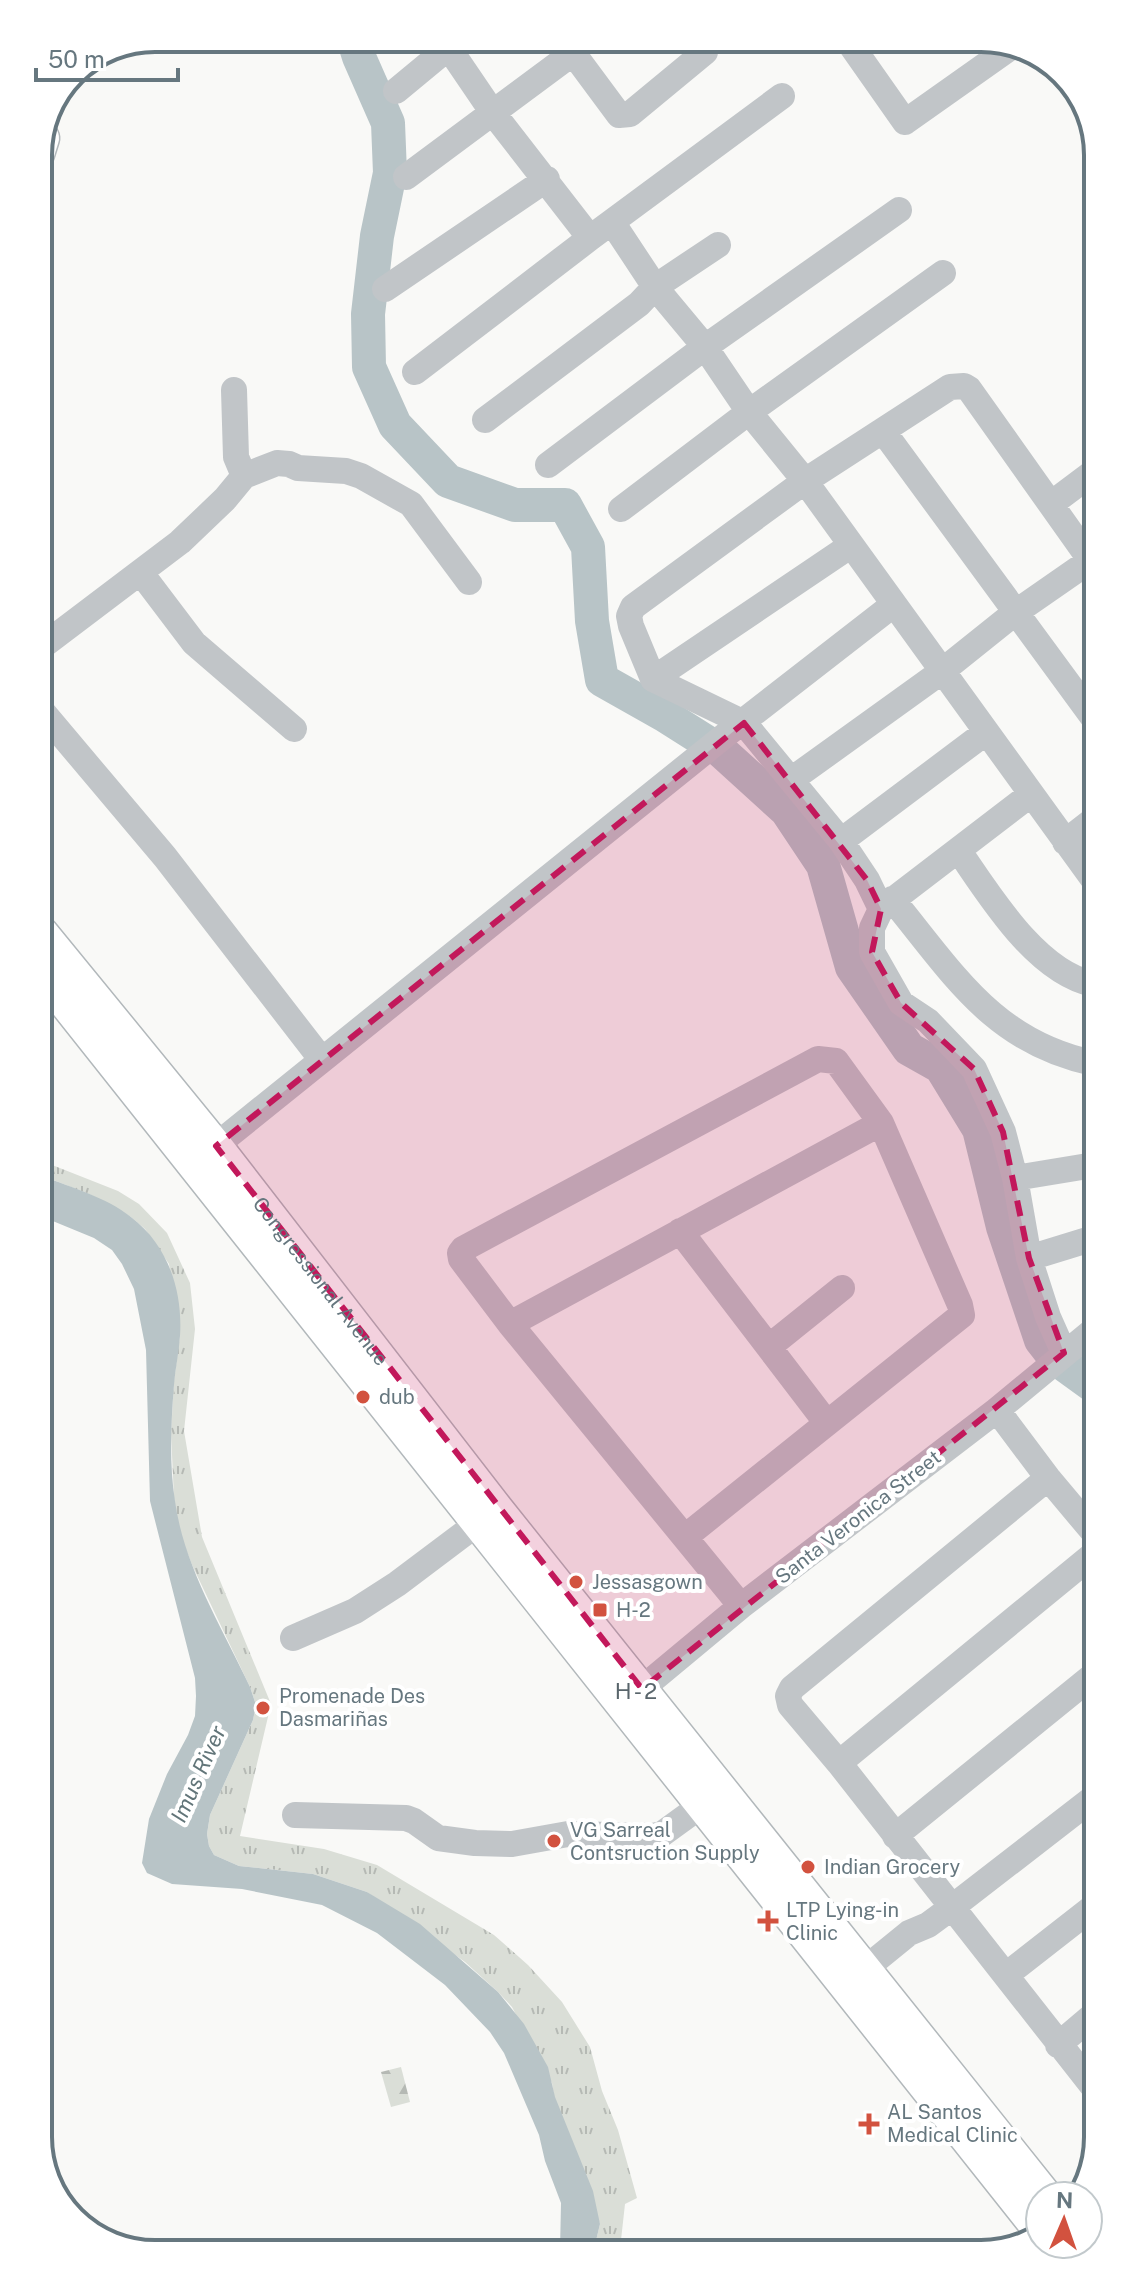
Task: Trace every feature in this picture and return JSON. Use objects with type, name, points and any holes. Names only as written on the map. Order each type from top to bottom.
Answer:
[{"type":"main road","name":"Congressional Avenue","points":[[52,947],[205,1155],[487,1517],[858,1982],[1024,2209]]},
{"type":"main road","name":"Congressional Avenue","points":[[52,985],[205,1155]]},
{"type":"main road","name":"Congressional Avenue","points":[[632,1697],[702,1805],[1032,2180]]},
{"type":"street","points":[[396,91],[438,52]]},
{"type":"street","points":[[457,52],[493,113],[590,238]]},
{"type":"street","points":[[406,177],[572,55],[619,115],[630,114],[705,52]]},
{"type":"street","points":[[856,52],[905,122],[1000,54]]},
{"type":"street","points":[[415,372],[782,96]]},
{"type":"street","points":[[385,289],[547,179]]},
{"type":"street","points":[[548,465],[705,347],[899,210]]},
{"type":"street","points":[[612,222],[655,287],[705,347],[749,412],[805,481],[1084,867]]},
{"type":"street","points":[[485,420],[639,304],[655,287],[718,245]]},
{"type":"street","points":[[621,509],[749,412],[943,273]]},
{"type":"street","points":[[1084,550],[969,389],[964,386],[950,387],[805,481],[633,607],[629,616],[653,679],[724,738],[791,780],[887,904],[984,1010],[1048,1050],[1084,1060]]},
{"type":"street","points":[[234,390],[236,457],[244,476]]},
{"type":"street","points":[[883,431],[1084,705]]},
{"type":"street","points":[[52,639],[180,542],[244,476],[277,463],[298,468],[346,471],[411,504],[469,582]]},
{"type":"street","points":[[1051,504],[1084,479]]},
{"type":"street","points":[[653,679],[850,546]]},
{"type":"street","points":[[791,780],[1084,565]]},
{"type":"street","points":[[141,573],[194,643],[294,729]]},
{"type":"street","points":[[205,1155],[893,605]]},
{"type":"street","points":[[52,723],[165,857],[322,1060]]},
{"type":"street","points":[[841,841],[913,790],[985,733]]},
{"type":"street","points":[[1030,795],[887,904],[872,928],[872,952],[901,1003],[928,1021],[974,1069],[1003,1132],[1015,1178],[1029,1258],[1048,1317],[1055,1360]]},
{"type":"street","points":[[1065,842],[1084,827]]},
{"type":"street","points":[[959,851],[1006,918],[1056,967],[1084,982]]},
{"type":"street","points":[[685,1537],[962,1315],[881,1123],[836,1061],[818,1059],[460,1253],[461,1259],[510,1324],[741,1606]]},
{"type":"street","points":[[510,1324],[881,1123]]},
{"type":"street","points":[[1015,1178],[1084,1167]]},
{"type":"street","points":[[680,1231],[826,1422]]},
{"type":"street","points":[[1029,1258],[1084,1241]]},
{"type":"street","points":[[770,1346],[842,1288]]},
{"type":"street","name":"Santa Veronica Street","points":[[632,1697],[741,1606],[997,1410],[1084,1338]]},
{"type":"street","points":[[997,1410],[1084,1521]]},
{"type":"street","points":[[1048,1478],[792,1688],[788,1696],[790,1705],[839,1763],[1084,2076]]},
{"type":"street","points":[[293,1638],[355,1611],[487,1517]]},
{"type":"street","points":[[839,1763],[1084,1562]]},
{"type":"street","points":[[895,1836],[1084,1683]]},
{"type":"street","points":[[295,1815],[406,1818],[438,1838],[512,1844],[568,1834],[662,1834],[702,1805]]},
{"type":"street","points":[[858,1982],[916,1942],[928,1925],[1084,1805]]},
{"type":"street","points":[[1006,1975],[1084,1914]]},
{"type":"street","points":[[1058,2045],[1084,2023]]},
{"type":"highlighted area","points":[[744,723],[867,880],[881,909],[872,952],[901,1003],[974,1069],[1003,1132],[1029,1258],[1064,1353],[642,1689],[216,1146]]},
{"type":"green space","name":"Promenade Des Dasmariñas","points":[[52,1165],[118,1191],[139,1204],[167,1233],[190,1283],[195,1329],[184,1431],[202,1537],[271,1704],[240,1836],[324,1849],[377,1865],[494,1935],[528,1965],[562,2002],[590,2047],[637,2198],[625,2204],[621,2240],[596,2240],[600,2224],[554,2097],[552,2083],[512,2007],[498,1992],[465,1962],[367,1892],[313,1874],[239,1866],[214,1855],[209,1846],[210,1815],[253,1720],[256,1705],[180,1535],[174,1498],[171,1433],[180,1335],[169,1264],[145,1229],[131,1217],[89,1194],[52,1180]]},
{"type":"green space","points":[[401,2067],[410,2102],[391,2107],[381,2072]]},
{"type":"water","name":"Imus River","points":[[52,1179],[100,1198],[131,1217],[155,1241],[170,1270],[176,1286],[180,1319],[171,1458],[180,1525],[195,1573],[256,1705],[253,1720],[210,1815],[209,1846],[214,1855],[239,1866],[313,1874],[367,1892],[420,1924],[498,1992],[524,2024],[548,2067],[555,2097],[593,2191],[600,2224],[596,2240],[560,2240],[561,2203],[539,2135],[504,2053],[490,2032],[445,1985],[377,1933],[322,1905],[242,1889],[172,1884],[147,1873],[142,1863],[149,1819],[195,1716],[195,1678],[150,1501],[146,1350],[134,1289],[112,1250],[94,1238],[52,1221]]},
{"type":"waterway","points":[[357,52],[388,123],[390,173],[377,236],[368,314],[369,367],[395,425],[448,481],[515,505],[565,505],[588,547],[592,621],[602,680],[721,751],[787,811],[823,865],[852,967],[909,1049],[941,1067],[979,1129],[1003,1227],[1041,1340],[1055,1358],[1084,1379]]},
{"type":"place","name":"dub","points":[[363,1397]]},
{"type":"place","name":"Jessasgown","points":[[576,1582]]},
{"type":"place","name":"H-2","points":[[600,1610]]},
{"type":"place","name":"Promenade Des Dasmariñas","points":[[263,1708]]},
{"type":"place","name":"VG Sarreal Contsruction Supply","points":[[554,1841]]},
{"type":"place","name":"Indian Grocery","points":[[808,1867]]},
{"type":"place","name":"LTP Lying-in Clinic","points":[[768,1921]]},
{"type":"place","name":"AL Santos Medical Clinic","points":[[869,2124]]},
{"type":"district","name":"H-2","points":[[637,1691]]}]
